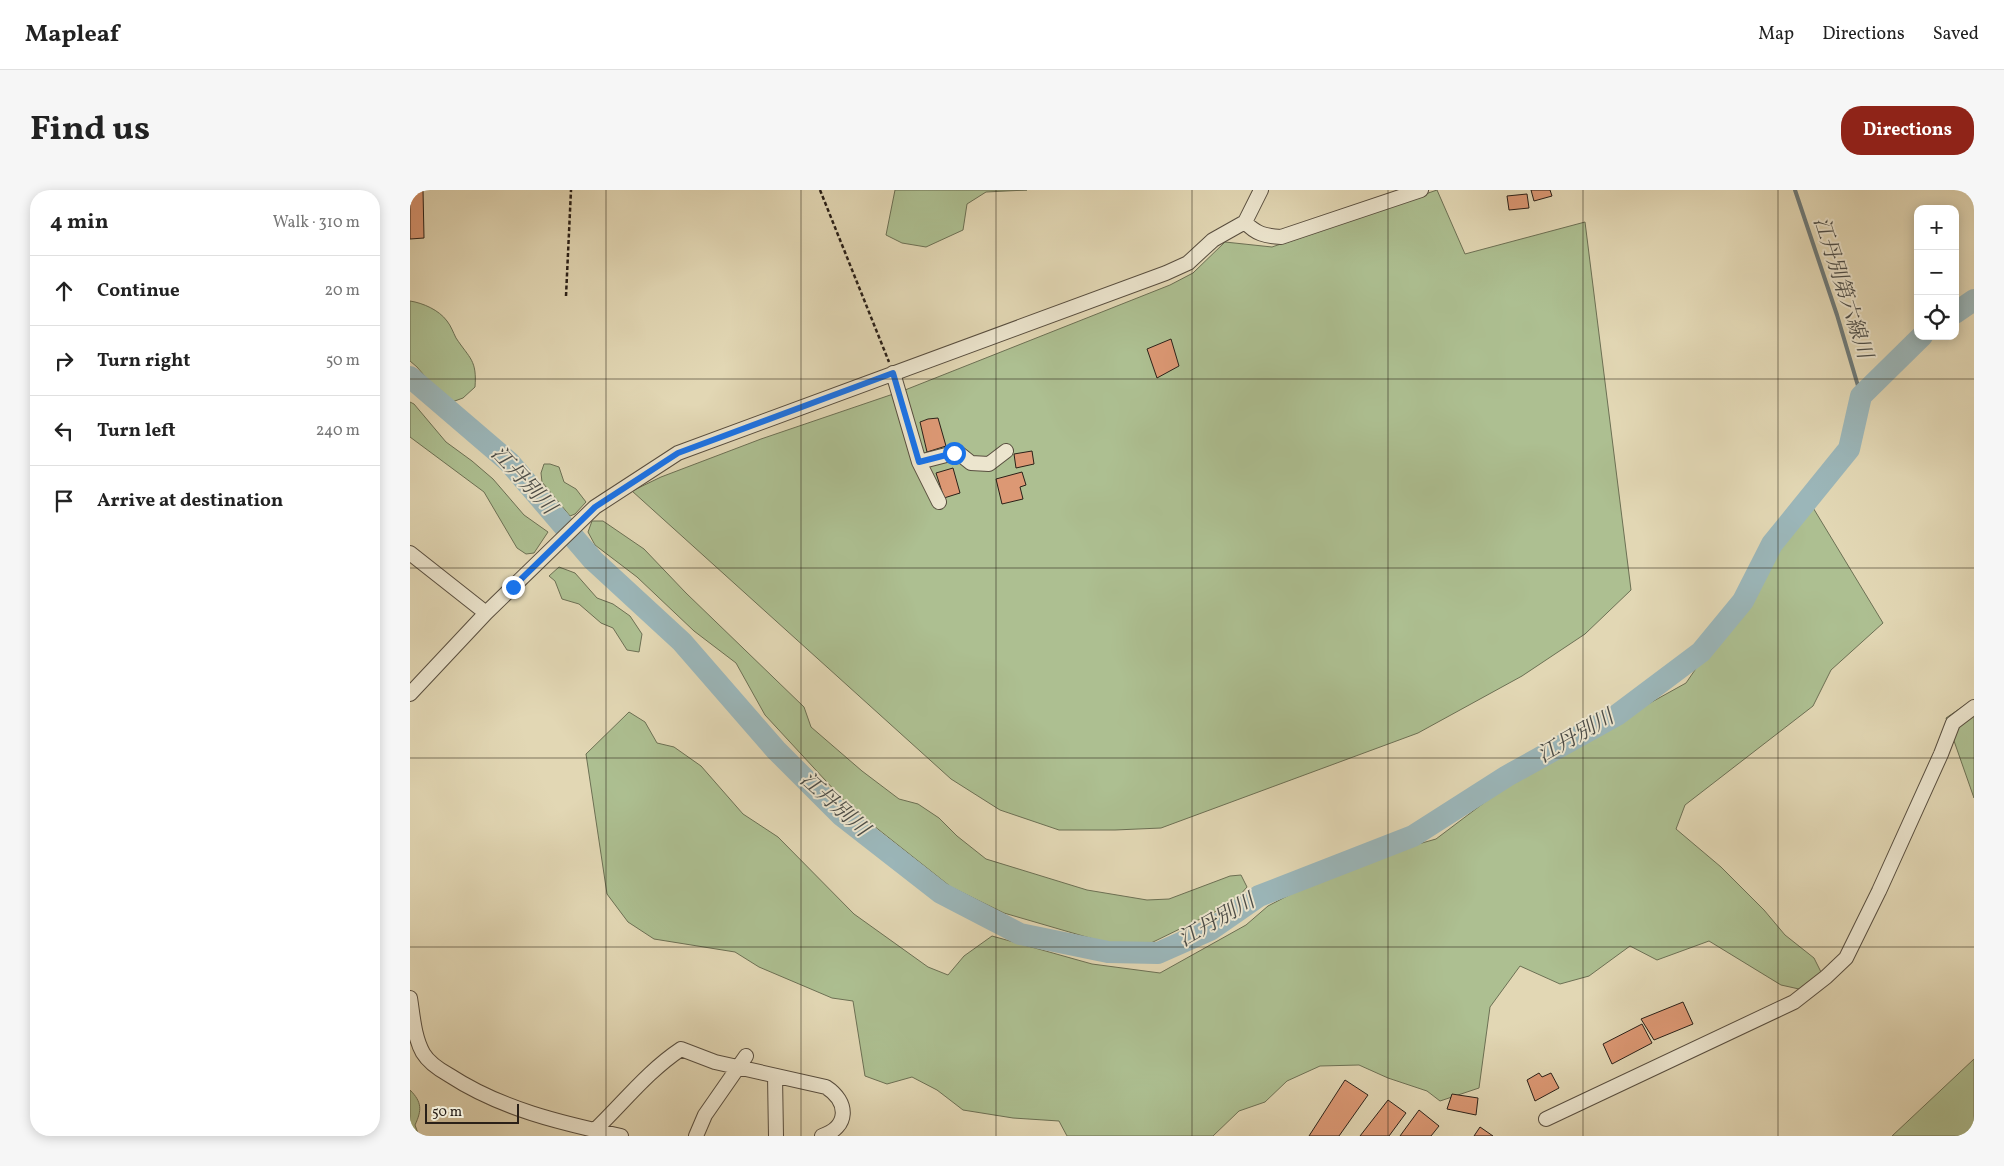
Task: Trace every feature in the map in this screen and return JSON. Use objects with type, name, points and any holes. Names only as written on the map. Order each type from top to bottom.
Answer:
[{"type":"street","points":[[410,694],[486,613],[595,507],[678,453],[1166,273],[1188,263],[1212,240],[1245,222],[1261,190]]},
{"type":"street","points":[[1245,222],[1253,231],[1265,236],[1281,237],[1421,190]]},
{"type":"street","points":[[893,373],[919,462],[939,502]]},
{"type":"street","points":[[919,462],[954,453],[961,455],[970,463],[988,464],[1006,451]]},
{"type":"street","points":[[410,553],[486,613]]},
{"type":"street","points":[[1546,1118],[1794,1002],[1826,977],[1846,958],[1875,900],[1941,754],[1953,723],[1974,707]]},
{"type":"street","points":[[410,998],[416,1036],[424,1054],[436,1067],[470,1088],[516,1108],[566,1124],[621,1136]]},
{"type":"street","points":[[595,1130],[641,1081],[667,1058],[681,1049],[715,1062],[826,1086],[836,1093],[843,1110],[842,1119],[832,1132],[822,1136]]},
{"type":"street","points":[[696,1136],[705,1115],[746,1056]]},
{"type":"street","points":[[775,1076],[776,1136]]},
{"type":"path","points":[[566,296],[571,190]]},
{"type":"path","points":[[820,190],[893,373]]},
{"type":"green space","points":[[895,190],[1027,190],[986,192],[967,204],[963,230],[926,247],[902,243],[886,235]]},
{"type":"green space","points":[[1437,190],[1465,254],[1585,222],[1631,590],[1585,634],[1522,676],[1418,733],[1161,828],[1059,830],[1000,810],[951,779],[632,491],[661,477],[761,439],[905,390],[1170,285],[1193,273],[1225,242],[1272,247]]},
{"type":"green space","points":[[410,301],[420,303],[444,317],[472,360],[475,371],[475,387],[463,398],[452,402],[435,388],[410,361]]},
{"type":"green space","points":[[410,402],[414,404],[446,442],[493,479],[524,515],[548,532],[534,553],[526,554],[517,548],[484,492],[410,437]]},
{"type":"green space","points":[[544,464],[559,467],[564,482],[576,489],[586,502],[575,514],[570,516],[542,482],[541,473]]},
{"type":"green space","points":[[1812,506],[1883,623],[1831,670],[1813,706],[1685,805],[1676,829],[1721,867],[1764,910],[1785,935],[1814,958],[1821,972],[1799,989],[1781,985],[1709,941],[1657,960],[1630,946],[1589,976],[1560,984],[1520,966],[1490,1007],[1479,1088],[1440,1101],[1427,1091],[1388,1078],[1359,1065],[1320,1066],[1287,1081],[1265,1102],[1239,1111],[1213,1136],[1067,1136],[1059,1121],[1013,1118],[963,1110],[937,1090],[912,1077],[887,1084],[865,1076],[853,1001],[832,998],[759,967],[735,952],[654,939],[628,922],[607,894],[586,754],[629,712],[645,722],[657,743],[674,747],[701,766],[743,814],[778,837],[854,914],[928,967],[948,975],[964,956],[992,936],[1092,964],[1160,973],[1246,925],[1268,906],[1324,877],[1394,851],[1436,839],[1493,796],[1596,733],[1686,683],[1706,654],[1732,627],[1770,567],[1781,541]]},
{"type":"green space","points":[[592,521],[603,521],[644,549],[686,593],[804,707],[811,727],[862,771],[899,799],[918,804],[939,818],[957,836],[986,859],[1087,890],[1147,900],[1169,899],[1230,876],[1241,875],[1247,887],[1233,903],[1151,943],[1107,943],[1004,913],[951,887],[850,807],[765,715],[736,663],[694,631],[637,577],[595,545],[588,532]]},
{"type":"green space","points":[[559,567],[575,573],[597,598],[613,604],[630,616],[642,634],[639,652],[627,650],[613,628],[601,623],[579,604],[562,599],[555,581],[549,576]]},
{"type":"green space","points":[[1965,705],[1974,706],[1974,798],[1946,718]]},
{"type":"green space","points":[[1974,1059],[1974,1136],[1892,1136]]},
{"type":"green space","points":[[410,1090],[417,1098],[420,1106],[415,1125],[419,1136],[410,1136]]},
{"type":"building","points":[[410,190],[423,190],[424,238],[410,239]]},
{"type":"building","points":[[1531,190],[1550,190],[1552,196],[1534,201]]},
{"type":"building","points":[[1527,194],[1529,208],[1509,210],[1507,196]]},
{"type":"building","points":[[1171,339],[1179,366],[1157,378],[1147,349]]},
{"type":"building","points":[[938,418],[946,446],[927,452],[920,422]]},
{"type":"building","points":[[1032,451],[1034,464],[1016,468],[1014,454]]},
{"type":"building","points":[[953,468],[960,493],[944,498],[936,473]]},
{"type":"building","points":[[1022,472],[1026,485],[1020,487],[1023,499],[1002,504],[996,479]]},
{"type":"building","points":[[1683,1002],[1693,1024],[1654,1040],[1641,1019]]},
{"type":"building","points":[[1642,1024],[1652,1043],[1612,1064],[1603,1044]]},
{"type":"building","points":[[1539,1073],[1542,1077],[1551,1073],[1559,1088],[1535,1101],[1527,1080]]},
{"type":"building","points":[[1345,1080],[1368,1095],[1339,1136],[1309,1136]]},
{"type":"building","points":[[1452,1094],[1478,1098],[1476,1115],[1447,1109]]},
{"type":"building","points":[[1388,1100],[1406,1113],[1389,1136],[1360,1136]]},
{"type":"building","points":[[1419,1110],[1439,1126],[1431,1136],[1400,1136]]},
{"type":"building","points":[[1480,1127],[1493,1136],[1474,1136]]},
{"type":"waterway","name":"江丹別第六線川","points":[[1795,190],[1837,315],[1861,396]]},
{"type":"waterway","name":"江丹別川","points":[[1959,310],[1974,300]]},
{"type":"waterway","name":"江丹別川","points":[[410,377],[509,462],[593,560],[682,642],[776,750],[841,815],[941,893],[1020,934],[1108,952],[1158,953],[1210,930],[1259,896],[1413,836],[1507,776],[1617,715],[1701,652],[1743,601],[1772,544],[1849,449],[1861,396],[1918,340]]},
{"type":"route","points":[[513,587],[595,507],[678,453],[893,373],[919,462],[954,453]]}]
